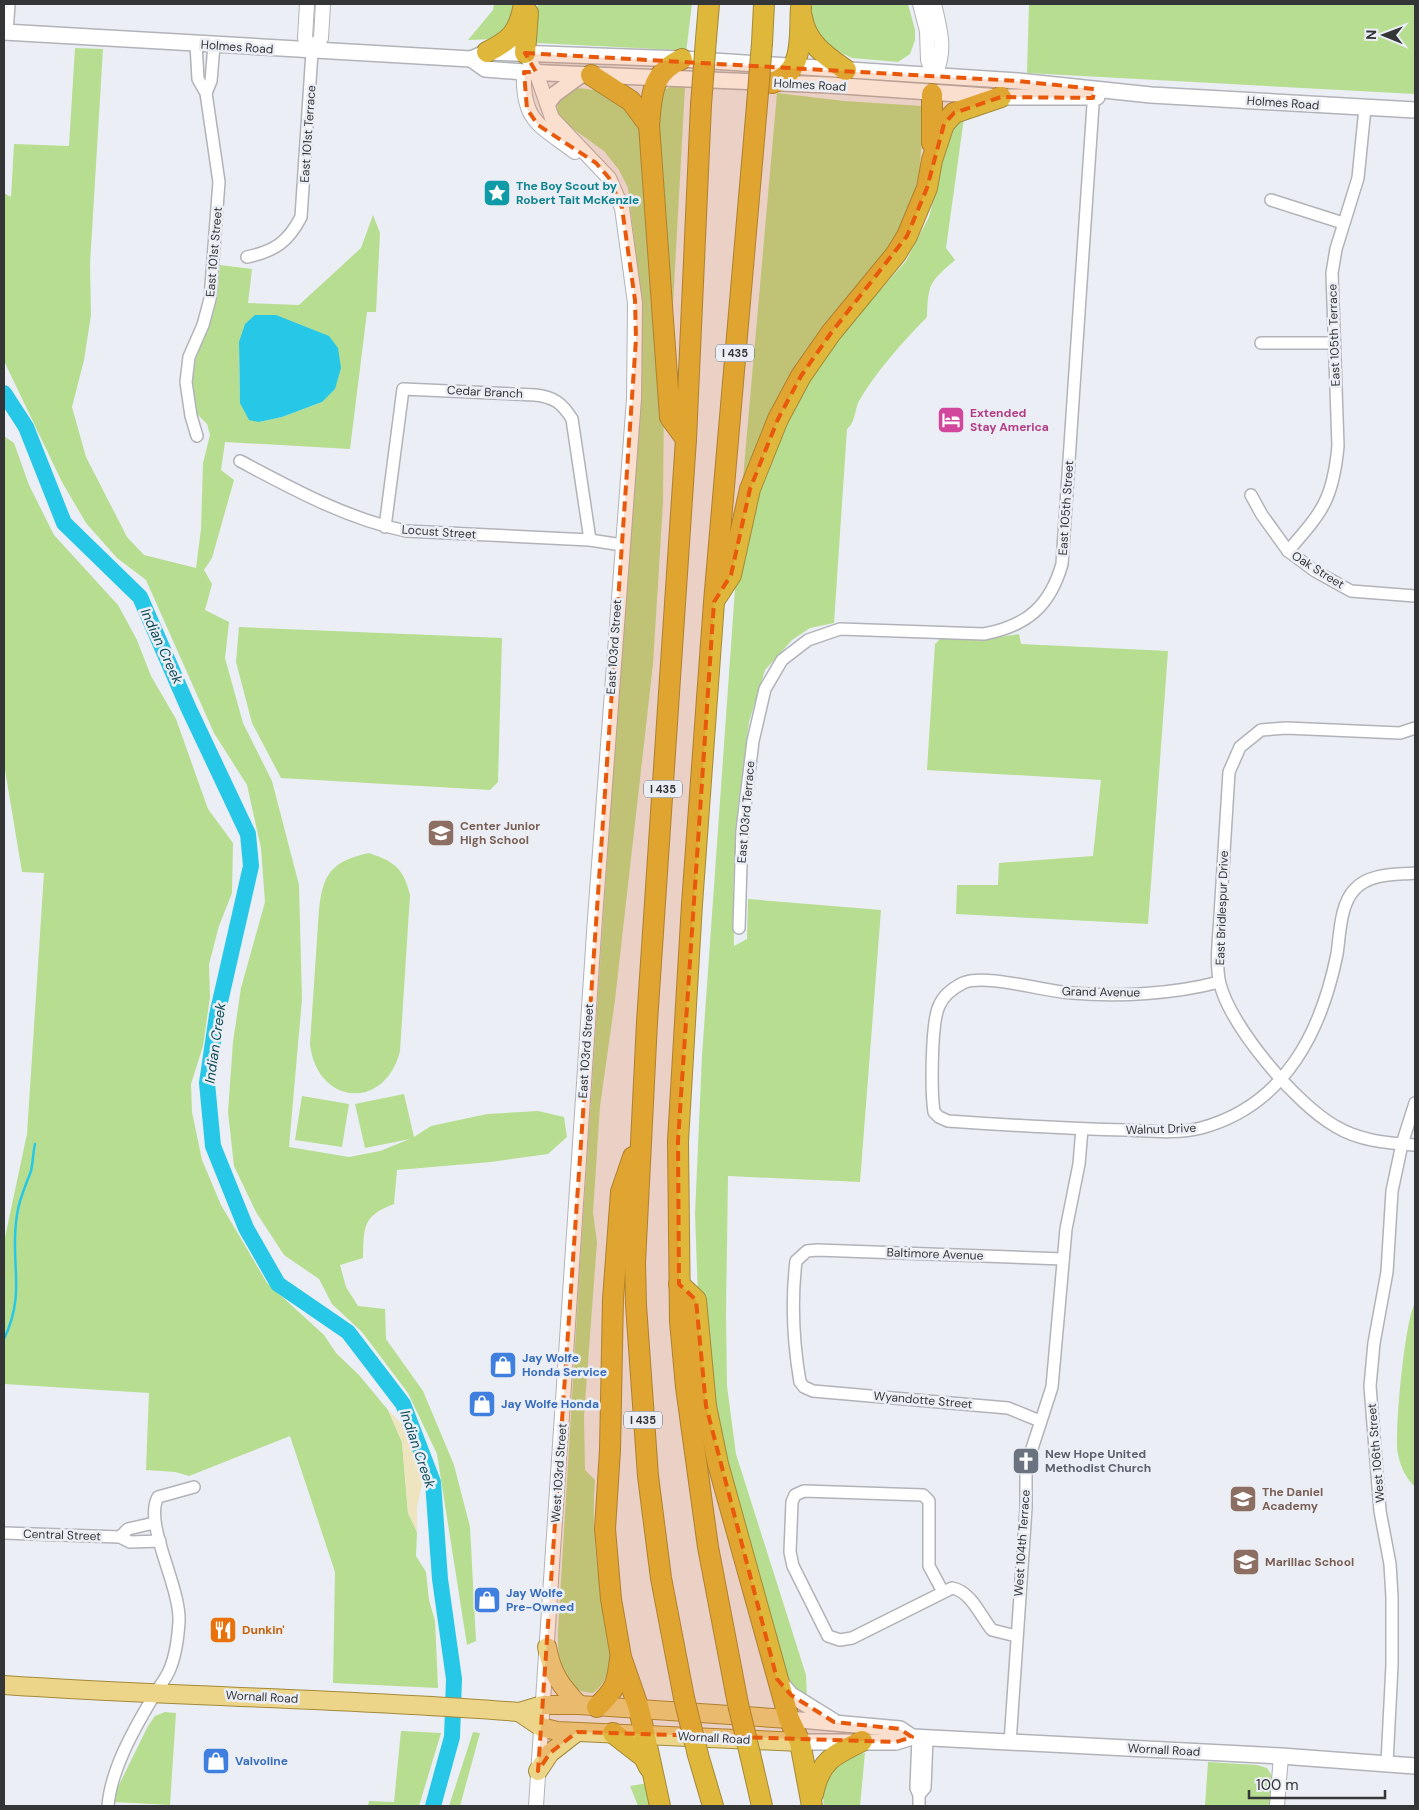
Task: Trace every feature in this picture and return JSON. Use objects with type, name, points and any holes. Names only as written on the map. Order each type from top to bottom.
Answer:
[{"type":"highway","points":[[479,56],[510,39],[522,18],[524,4]]},
{"type":"highway","points":[[528,4],[528,66]]},
{"type":"highway","name":"I 435","points":[[709,4],[701,105],[686,439],[640,1139],[635,1263],[642,1405],[648,1476],[661,1578],[684,1698],[713,1806]]},
{"type":"highway","name":"I 435","points":[[762,1806],[720,1617],[695,1461],[680,1321],[678,1140],[692,904],[714,602],[764,4]]},
{"type":"highway","points":[[772,83],[785,78],[793,66],[799,48],[801,6]]},
{"type":"highway","points":[[801,6],[803,22],[813,43],[822,53],[846,70]]},
{"type":"highway","points":[[682,59],[668,65],[657,78],[652,93],[649,124],[670,417],[686,439]]},
{"type":"highway","points":[[586,75],[631,101],[649,124]]},
{"type":"highway","points":[[932,160],[933,85]]},
{"type":"highway","points":[[714,602],[731,575],[746,503],[778,419],[801,376],[826,340],[896,254],[907,236],[927,188],[932,160],[944,124],[954,113],[1001,97]]},
{"type":"highway","points":[[640,1139],[620,1192],[613,1299],[610,1450],[605,1528],[611,1599],[621,1657],[646,1735],[652,1774],[660,1806]]},
{"type":"highway","points":[[679,1284],[696,1300],[706,1406],[718,1464],[777,1679],[789,1719],[800,1742],[812,1804]]},
{"type":"highway","points":[[588,1706],[612,1692],[618,1676],[621,1657]]},
{"type":"highway","points":[[613,1733],[644,1757],[652,1774]]},
{"type":"highway","points":[[812,1804],[816,1779],[829,1759],[862,1741]]},
{"type":"main road","name":"Holmes Road","points":[[6,32],[312,52],[479,56],[586,75],[772,83],[933,85],[1018,80],[1093,93]]},
{"type":"main road","name":"Holmes Road","points":[[528,66],[682,59],[846,70],[1001,97],[1093,93],[1415,110]]},
{"type":"main road","points":[[548,103],[555,94],[586,75]]},
{"type":"main road","points":[[547,1647],[552,1670],[561,1687],[588,1706]]},
{"type":"main road","points":[[777,1679],[791,1695],[834,1722]]},
{"type":"main road","name":"Wornall Road","points":[[4,1684],[154,1695],[220,1695],[519,1712],[542,1704],[588,1706],[834,1722],[900,1729],[919,1737]]},
{"type":"main road","points":[[540,1727],[552,1717],[622,1718],[639,1710]]},
{"type":"main road","name":"Wornall Road","points":[[519,1712],[540,1727],[577,1732],[800,1742],[896,1742],[919,1737],[1281,1756],[1415,1766]]},
{"type":"main road","points":[[538,1771],[550,1753],[577,1732]]},
{"type":"street","points":[[6,32],[9,4]]},
{"type":"street","name":"East 101st Terrace","points":[[307,4],[305,38],[312,52]]},
{"type":"street","name":"East 101st Terrace","points":[[247,256],[266,253],[280,245],[292,234],[301,217],[312,52],[321,38],[323,4]]},
{"type":"street","points":[[920,4],[927,31],[928,60],[933,85]]},
{"type":"street","points":[[933,85],[941,62],[941,31],[934,4]]},
{"type":"street","name":"East 101st Street","points":[[196,44],[198,79],[206,94],[219,182],[210,298],[203,325],[190,358],[186,382],[190,410],[198,436]]},
{"type":"street","name":"East 101st Street","points":[[206,94],[210,80],[214,45]]},
{"type":"street","name":"East 103rd Street","points":[[528,66],[548,103],[552,118],[609,178],[622,208],[635,303],[634,398],[581,1140]]},
{"type":"street","name":"East 103rd Street","points":[[528,66],[523,92],[527,110],[538,125],[596,163]]},
{"type":"street","name":"East 105th Street","points":[[763,696],[772,673],[782,660],[808,640],[824,633],[853,628],[984,634],[1002,630],[1019,623],[1038,610],[1049,596],[1057,581],[1062,564],[1093,93]]},
{"type":"street","name":"East 105th Terrace","points":[[1288,551],[1319,515],[1329,495],[1336,473],[1338,446],[1332,273],[1343,223],[1353,198],[1358,178],[1365,108]]},
{"type":"street","points":[[1271,200],[1343,223]]},
{"type":"street","points":[[1261,343],[1334,344]]},
{"type":"street","name":"Cedar Branch","points":[[385,527],[402,389],[535,394],[549,396],[562,403],[572,418],[590,540]]},
{"type":"street","name":"Locust Street","points":[[240,461],[359,519],[385,527],[406,531],[590,540],[622,545]]},
{"type":"street","name":"Oak Street","points":[[1251,495],[1262,515],[1288,551],[1315,572],[1351,591],[1415,596]]},
{"type":"street","name":"East 103rd Terrace","points":[[740,928],[742,831],[753,741],[763,696]]},
{"type":"street","name":"East Bridlespur Drive","points":[[1415,728],[1400,733],[1286,728],[1261,730],[1240,747],[1230,772],[1218,938],[1219,982],[1229,1008],[1244,1035],[1282,1079],[1323,1118],[1336,1127],[1366,1140],[1415,1145]]},
{"type":"street","name":"Walnut Drive","points":[[937,1115],[948,1121],[1153,1131],[1200,1128],[1247,1108],[1282,1079],[1297,1061],[1313,1033],[1324,1004],[1349,898],[1355,889],[1366,880],[1379,876],[1415,873]]},
{"type":"street","name":"Grand Avenue","points":[[937,1115],[933,1105],[935,1021],[939,1005],[948,993],[964,982],[980,980],[1072,993],[1181,990],[1219,982]]},
{"type":"street","name":"West 106th Street","points":[[1387,1763],[1392,1665],[1392,1597],[1390,1564],[1380,1511],[1370,1386],[1374,1343],[1387,1272],[1392,1191],[1402,1144],[1415,1103]]},
{"type":"street","name":"West 104th Terrace","points":[[1010,1743],[1026,1508],[1026,1467],[1052,1387],[1063,1259],[1071,1198],[1079,1164],[1082,1129]]},
{"type":"street","name":"West 103rd Street","points":[[536,1806],[581,1140]]},
{"type":"street","name":"Baltimore Avenue","points":[[804,1387],[800,1382],[793,1338],[792,1295],[796,1262],[807,1251],[1063,1259]]},
{"type":"street","name":"Wyandotte Street","points":[[804,1387],[813,1391],[1008,1408],[1040,1421]]},
{"type":"street","points":[[108,1806],[118,1767],[154,1695],[170,1670],[178,1630],[179,1610],[173,1580],[154,1523],[154,1504],[158,1497],[194,1487]]},
{"type":"street","points":[[944,1592],[929,1566],[929,1501],[923,1495],[804,1491],[795,1495],[792,1502],[790,1552],[793,1566],[828,1636],[840,1640],[852,1638],[944,1592],[952,1588],[958,1589],[975,1605],[992,1630],[1016,1636]]},
{"type":"street","name":"Central Street","points":[[120,1536],[128,1529],[154,1523]]},
{"type":"street","name":"Central Street","points":[[4,1532],[120,1536],[130,1542],[160,1541]]},
{"type":"street","points":[[919,1737],[925,1788],[919,1801]]},
{"type":"street","points":[[1277,1806],[1281,1756]]},
{"type":"highlighted area","points":[[525,53],[1018,81],[1094,89],[1093,98],[1001,97],[954,113],[944,124],[927,188],[907,236],[831,333],[801,376],[778,419],[750,489],[731,575],[714,602],[678,1141],[679,1284],[696,1300],[706,1406],[777,1679],[791,1695],[834,1722],[900,1729],[912,1737],[896,1742],[577,1732],[550,1753],[538,1771],[636,339],[635,300],[622,208],[609,178],[596,163],[538,125],[527,109],[524,72],[536,72]]},
{"type":"green space","points":[[494,4],[519,4],[516,21],[494,39],[468,40],[493,10]]},
{"type":"green space","points":[[538,4],[692,4],[686,53],[676,50],[537,43],[534,41]]},
{"type":"green space","points":[[809,4],[908,4],[915,30],[915,40],[910,54],[898,62],[852,58],[825,45],[809,23]]},
{"type":"green space","points":[[1029,4],[1415,4],[1415,94],[1027,73]]},
{"type":"green space","points":[[75,48],[103,49],[90,264],[91,315],[84,360],[72,407],[86,457],[127,537],[144,555],[196,568],[201,529],[203,463],[210,435],[207,424],[197,414],[192,392],[192,374],[217,299],[220,265],[252,269],[248,303],[299,305],[361,248],[373,215],[380,233],[376,312],[367,312],[350,449],[225,442],[221,470],[234,480],[212,558],[204,570],[212,584],[205,610],[229,622],[225,658],[243,723],[272,781],[299,885],[302,999],[289,1147],[349,1157],[380,1151],[410,1139],[365,1148],[355,1104],[404,1094],[414,1137],[431,1126],[487,1114],[538,1111],[564,1117],[567,1137],[548,1154],[491,1162],[397,1170],[394,1204],[384,1208],[370,1218],[365,1230],[363,1258],[340,1265],[346,1287],[358,1306],[385,1309],[386,1339],[423,1391],[454,1465],[470,1527],[476,1641],[467,1645],[437,1454],[408,1393],[362,1332],[332,1304],[319,1279],[284,1255],[256,1212],[234,1166],[228,1112],[233,1042],[241,988],[265,902],[261,848],[247,785],[214,733],[146,580],[117,558],[86,523],[62,482],[4,361],[4,193],[11,197],[14,144],[69,146]],"holes":[[[239,342],[322,402],[282,417],[259,422],[240,403]]]},
{"type":"green space","points":[[672,86],[685,87],[671,341],[656,105],[662,91]]},
{"type":"green space","points":[[575,88],[599,91],[614,97],[640,126],[664,393],[663,503],[653,664],[615,1000],[600,1106],[593,1213],[597,1242],[584,1416],[585,1470],[595,1480],[595,1547],[600,1591],[612,1656],[606,1677],[593,1693],[581,1691],[573,1686],[562,1672],[558,1631],[580,1264],[642,339],[638,272],[628,188],[619,170],[604,151],[565,123],[557,111],[558,101]]},
{"type":"green space","points":[[777,93],[844,101],[922,106],[925,109],[919,173],[911,208],[892,243],[857,287],[741,501]]},
{"type":"green space","points":[[964,118],[946,248],[955,260],[940,273],[932,284],[928,297],[927,317],[874,378],[859,401],[850,426],[847,429],[834,623],[810,628],[792,640],[765,670],[749,722],[738,807],[733,888],[734,946],[747,939],[748,899],[881,910],[860,1182],[728,1176],[727,1386],[736,1454],[806,1675],[807,1699],[795,1691],[787,1674],[725,1466],[698,1296],[695,1214],[702,1056],[735,589],[745,534],[778,432],[821,357],[906,261],[929,217],[938,183],[948,124]]},
{"type":"green space","points":[[4,436],[14,443],[29,485],[54,535],[118,605],[137,640],[151,676],[176,719],[208,809],[233,843],[232,893],[219,926],[209,964],[210,997],[203,1046],[191,1084],[192,1112],[202,1160],[221,1205],[267,1283],[324,1335],[336,1353],[359,1375],[388,1410],[402,1442],[408,1513],[417,1532],[416,1556],[426,1572],[429,1600],[435,1621],[438,1688],[333,1683],[335,1572],[290,1436],[189,1476],[175,1472],[146,1470],[149,1393],[4,1384],[4,1242],[27,1134],[44,873],[22,872],[4,764]]},
{"type":"green space","points":[[239,627],[502,638],[498,782],[490,790],[281,778],[252,723],[236,662]]},
{"type":"green space","points":[[1019,634],[1021,644],[1168,651],[1148,924],[956,914],[957,885],[998,885],[999,863],[1093,856],[1101,780],[927,770],[935,644],[940,639],[986,639]]},
{"type":"green space","points":[[369,853],[397,867],[404,878],[410,895],[400,1051],[392,1070],[381,1084],[367,1092],[352,1093],[338,1089],[325,1080],[315,1065],[310,1044],[319,909],[323,886],[332,870],[338,864]]},
{"type":"green space","points":[[302,1096],[349,1104],[342,1147],[295,1140]]},
{"type":"green space","points":[[1415,1303],[1415,1487],[1402,1467],[1397,1442],[1404,1352],[1411,1313]]},
{"type":"green space","points":[[165,1712],[176,1713],[170,1805],[114,1802],[117,1789],[148,1726],[155,1716]]},
{"type":"green space","points":[[401,1731],[441,1733],[419,1806],[368,1806],[369,1801],[394,1802]]},
{"type":"green space","points":[[473,1732],[480,1733],[460,1806],[449,1806]]},
{"type":"green space","points":[[865,1753],[860,1806],[824,1806],[824,1778],[829,1770],[843,1760]]},
{"type":"green space","points":[[1208,1762],[1257,1765],[1267,1768],[1272,1776],[1270,1806],[1205,1806]]},
{"type":"green space","points":[[648,1783],[654,1806],[638,1806],[630,1786]]},
{"type":"sand","points":[[388,1410],[404,1426],[418,1465],[422,1485],[417,1507],[417,1532],[408,1513],[402,1442]]},
{"type":"water","points":[[255,315],[276,315],[329,336],[338,348],[341,368],[335,389],[322,402],[282,417],[259,422],[249,420],[240,403],[239,342],[245,324]]},
{"type":"waterway","name":"Indian Creek","points":[[4,393],[26,427],[64,523],[140,597],[188,707],[248,834],[251,866],[217,1015],[207,1083],[213,1146],[246,1228],[278,1284],[348,1332],[403,1404],[433,1482],[440,1579],[454,1679],[452,1737],[433,1806]]},
{"type":"waterway","points":[[4,1339],[15,1306],[15,1232],[17,1215],[31,1171],[35,1144]]},
{"type":"place","name":"The Boy Scout by Robert Tait McKenzie","points":[[497,193]]},
{"type":"place","name":"Extended Stay America","points":[[951,420]]},
{"type":"place","name":"Center Junior High School","points":[[441,833]]},
{"type":"place","name":"Jay Wolfe Honda Service","points":[[503,1365]]},
{"type":"place","name":"Jay Wolfe Honda","points":[[482,1404]]},
{"type":"place","name":"New Hope United Methodist Church","points":[[1026,1461]]},
{"type":"place","name":"The Daniel Academy","points":[[1243,1499]]},
{"type":"place","name":"Marillac School","points":[[1246,1562]]},
{"type":"place","name":"Jay Wolfe Pre-Owned","points":[[487,1600]]},
{"type":"place","name":"Dunkin'","points":[[223,1630]]},
{"type":"place","name":"Valvoline","points":[[216,1761]]}]
